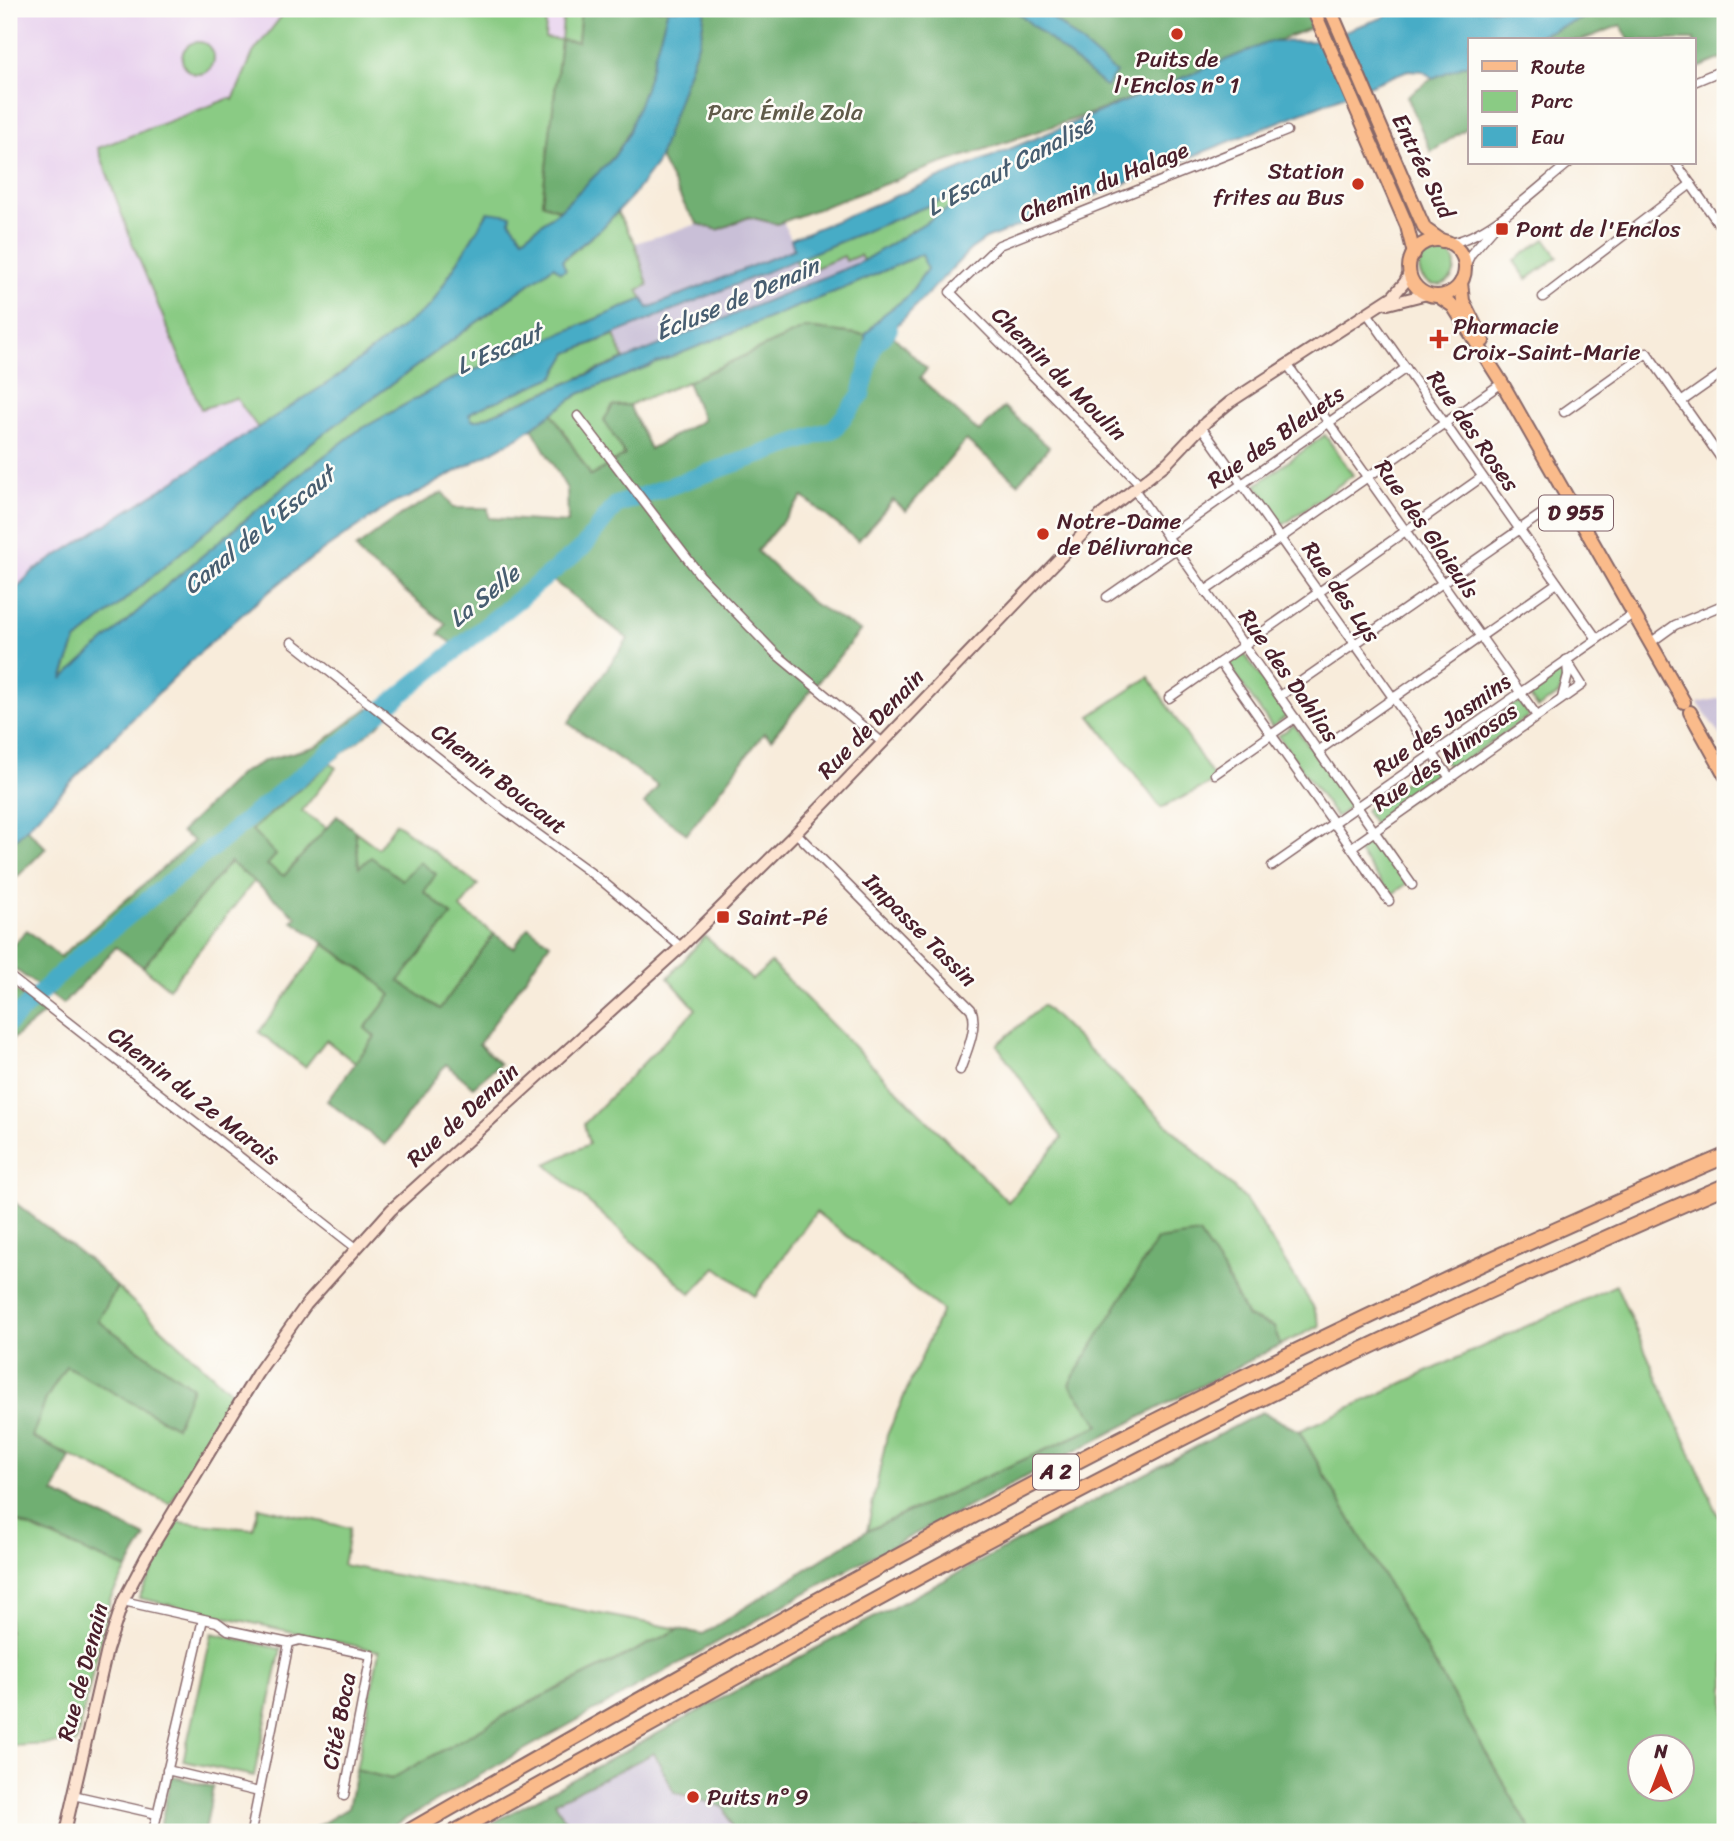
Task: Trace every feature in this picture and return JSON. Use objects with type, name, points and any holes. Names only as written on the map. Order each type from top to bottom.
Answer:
[{"type":"highway","name":"A 2","points":[[408,1832],[936,1536],[1103,1448],[1417,1293],[1725,1156]]},
{"type":"highway","name":"A 2","points":[[456,1832],[941,1565],[1201,1429],[1456,1306],[1725,1186]]},
{"type":"main road","name":"Entrée Sud","points":[[1313,9],[1407,226],[1414,254]]},
{"type":"main road","name":"Entrée Sud","points":[[1331,12],[1421,222],[1429,232],[1445,242]]},
{"type":"main road","points":[[1445,242],[1460,252],[1465,266],[1461,282],[1450,293],[1432,295],[1414,283],[1410,271],[1414,254],[1426,243],[1445,242]]},
{"type":"main road","name":"D 955","points":[[1461,282],[1461,297],[1465,308],[1502,383],[1725,775]]},
{"type":"main road","name":"D 955","points":[[1432,295],[1453,306],[1502,383]]},
{"type":"main road","name":"D 955","points":[[1687,707],[1725,761]]},
{"type":"street","points":[[1696,81],[1725,69]]},
{"type":"street","name":"Chemin du Halage","points":[[950,292],[991,250],[1003,243],[1287,131]]},
{"type":"street","points":[[1445,242],[1466,240],[1505,215],[1568,164]]},
{"type":"street","points":[[1677,164],[1725,233]]},
{"type":"street","points":[[1543,298],[1691,184]]},
{"type":"street","points":[[1465,266],[1471,254],[1505,215]]},
{"type":"street","points":[[1370,312],[1398,291],[1410,271]]},
{"type":"street","name":"Chemin du Moulin","points":[[950,292],[1137,486]]},
{"type":"street","points":[[1370,312],[1432,295]]},
{"type":"street","name":"Rue de Denain","points":[[65,1832],[107,1650],[123,1601],[150,1550],[276,1344],[355,1247],[419,1184],[681,947],[796,833],[1107,509],[1173,457],[1230,402],[1370,312]]},
{"type":"street","name":"Rue des Roses","points":[[1370,312],[1406,368],[1597,639]]},
{"type":"street","points":[[1564,412],[1647,354],[1725,464]]},
{"type":"street","name":"Rue des Glaieuls","points":[[1287,364],[1537,716]]},
{"type":"street","name":"Rue des Bleuets","points":[[1167,537],[1406,368]]},
{"type":"street","points":[[1681,402],[1725,371]]},
{"type":"street","points":[[1205,591],[1502,383]]},
{"type":"street","points":[[578,416],[692,567],[766,645],[883,743]]},
{"type":"street","name":"Rue des Lys","points":[[1202,428],[1450,778]]},
{"type":"street","points":[[1169,698],[1482,477]]},
{"type":"street","name":"Rue des Dahlias","points":[[1137,486],[1167,537],[1412,884]]},
{"type":"street","points":[[1280,696],[1566,497]]},
{"type":"street","points":[[1107,597],[1176,549]]},
{"type":"street","points":[[1318,751],[1557,583]]},
{"type":"street","points":[[1650,643],[1680,623],[1725,604]]},
{"type":"street","name":"Rue des Jasmins","points":[[1272,866],[1633,614]]},
{"type":"street","name":"Chemin Boucaut","points":[[292,642],[513,816],[609,887],[681,947]]},
{"type":"street","points":[[1562,699],[1568,675],[1566,660]]},
{"type":"street","name":"Rue des Mimosas","points":[[1352,847],[1582,685],[1566,660]]},
{"type":"street","points":[[1220,662],[1389,901]]},
{"type":"street","points":[[1216,774],[1295,718]]},
{"type":"street","name":"Impasse Tassin","points":[[796,833],[971,1009],[974,1021],[960,1070]]},
{"type":"street","name":"Chemin du 2e Marais","points":[[9,976],[355,1247]]},
{"type":"street","name":"Cité Boca","points":[[123,1601],[219,1623],[228,1630],[289,1643],[300,1640],[371,1655],[344,1796]]},
{"type":"street","points":[[153,1832],[203,1619]]},
{"type":"street","points":[[251,1832],[289,1643]]},
{"type":"street","points":[[167,1770],[259,1792]]},
{"type":"street","points":[[73,1795],[157,1814]]},
{"type":"shaded area","points":[[9,9],[564,9],[561,40],[479,28],[201,408],[236,398],[258,428],[33,571],[9,596]]},
{"type":"shaded area","points":[[749,217],[776,224],[783,221],[795,249],[647,309],[638,290],[648,285],[635,243],[698,224],[718,230]]},
{"type":"shaded area","points":[[860,255],[863,261],[624,359],[614,335],[795,260],[801,274],[844,256]]},
{"type":"shaded area","points":[[1725,697],[1725,743],[1698,703]]},
{"type":"shaded area","points":[[654,1752],[674,1792],[724,1807],[734,1832],[571,1832],[555,1802]]},
{"type":"green space","points":[[287,9],[547,9],[545,38],[561,40],[564,9],[581,9],[578,42],[561,41],[542,203],[560,210],[523,238],[510,221],[488,212],[431,305],[337,377],[258,428],[236,398],[201,409],[131,240],[98,148],[230,98],[233,100],[253,53]]},
{"type":"green space","points":[[581,9],[668,9],[647,86],[624,141],[602,170],[560,210],[542,203],[561,40],[578,42]]},
{"type":"green space","name":"Parc Émile Zola","points":[[705,9],[1302,9],[1313,27],[1104,109],[920,171],[777,224],[749,217],[718,230],[698,224],[686,208],[661,160],[660,152],[701,35]]},
{"type":"green space","points":[[1607,9],[1725,9],[1725,57],[1696,69],[1696,38],[1628,38],[1621,25],[1587,38],[1532,38]]},
{"type":"green space","points":[[198,42],[209,47],[214,58],[209,69],[198,74],[187,69],[182,58],[187,47]]},
{"type":"green space","points":[[1468,64],[1468,127],[1431,152],[1407,96],[1433,78]]},
{"type":"green space","points":[[957,194],[958,201],[954,205],[863,261],[860,255],[846,261],[844,256],[801,274],[795,260]]},
{"type":"green space","points":[[617,212],[635,243],[648,285],[638,290],[643,299],[446,382],[356,432],[294,479],[165,587],[62,680],[76,641],[312,442],[554,266],[560,272],[562,261]]},
{"type":"green space","points":[[1545,239],[1558,257],[1527,279],[1514,261]]},
{"type":"green space","points":[[1437,249],[1450,254],[1455,267],[1450,280],[1437,285],[1424,280],[1419,267],[1424,254]]},
{"type":"green space","points":[[922,254],[927,269],[907,297],[883,315],[865,335],[805,328],[687,382],[629,405],[613,406],[604,420],[625,455],[591,476],[552,413],[579,394]]},
{"type":"green space","points":[[805,328],[865,335],[866,347],[877,346],[889,332],[927,369],[920,378],[979,432],[1004,407],[1049,447],[1018,483],[966,440],[906,511],[893,500],[858,541],[803,497],[757,551],[811,602],[860,631],[771,739],[764,733],[687,834],[644,804],[658,786],[568,723],[628,639],[551,579],[464,651],[439,634],[446,624],[364,559],[356,548],[402,514],[443,492],[453,508],[488,508],[489,518],[568,523],[567,489],[532,428],[552,413],[591,476],[625,455],[604,420],[613,406],[629,405],[650,449],[703,420],[687,382]]},
{"type":"green space","points":[[614,335],[624,359],[478,420],[471,420],[469,415],[473,411],[554,377],[568,353]]},
{"type":"green space","points":[[1325,435],[1353,475],[1283,525],[1256,485]]},
{"type":"green space","points":[[1243,652],[1288,715],[1272,727],[1227,663]]},
{"type":"green space","points":[[1564,666],[1566,670],[1559,694],[1538,708],[1527,693]]},
{"type":"green space","points":[[1149,677],[1216,781],[1161,808],[1090,716]]},
{"type":"green space","points":[[1519,701],[1529,716],[1451,770],[1442,756]]},
{"type":"green space","points":[[368,708],[382,722],[252,830],[276,855],[267,865],[284,876],[337,816],[355,831],[359,867],[371,857],[402,880],[420,862],[436,874],[424,892],[452,915],[399,981],[440,1009],[494,934],[514,948],[528,927],[550,943],[479,1044],[500,1064],[473,1087],[446,1064],[385,1145],[327,1101],[375,1037],[365,1028],[391,995],[371,976],[292,921],[297,917],[230,862],[143,967],[116,947],[63,1004],[9,965],[9,949],[27,930],[60,957],[194,841],[181,832],[241,773],[266,760],[317,746]]},
{"type":"green space","points":[[1294,725],[1352,806],[1336,817],[1278,736]]},
{"type":"green space","points":[[330,763],[336,768],[302,811],[327,828],[284,876],[267,865],[252,830]]},
{"type":"green space","points":[[1430,764],[1440,778],[1374,824],[1365,810]]},
{"type":"green space","points":[[396,823],[478,885],[460,908],[494,934],[440,1009],[398,981],[451,916],[402,880],[359,868],[355,831],[378,848]]},
{"type":"green space","points":[[26,828],[46,848],[9,885],[9,846]]},
{"type":"green space","points":[[1373,837],[1408,883],[1391,895],[1356,849]]},
{"type":"green space","points":[[229,862],[255,880],[169,988],[143,967]]},
{"type":"green space","points":[[705,936],[752,980],[771,963],[1008,1202],[1062,1138],[997,1045],[1043,1005],[1245,1199],[1314,1308],[1320,1326],[1280,1345],[1274,1327],[1247,1317],[1223,1270],[1100,1425],[867,1531],[887,1435],[942,1310],[816,1212],[755,1296],[716,1267],[691,1294],[546,1164],[589,1144],[584,1124],[696,1009],[668,978]]},
{"type":"green space","points":[[324,944],[371,976],[391,995],[365,1028],[375,1036],[355,1063],[326,1040],[305,1067],[259,1032]]},
{"type":"green space","points":[[9,985],[45,1013],[9,1042]]},
{"type":"green space","points":[[9,1198],[90,1261],[117,1287],[98,1321],[192,1387],[176,1427],[66,1366],[46,1399],[32,1437],[70,1457],[54,1493],[146,1537],[127,1569],[15,1521],[9,1524]]},
{"type":"green space","points":[[1199,1234],[1223,1270],[1247,1317],[1274,1327],[1280,1345],[863,1561],[513,1756],[383,1832],[308,1832],[348,1808],[356,1770],[391,1779],[513,1711],[679,1629],[703,1634],[867,1531],[1100,1425],[1069,1384],[1157,1240]]},
{"type":"green space","points":[[1616,1285],[1725,1530],[1725,1832],[1532,1832],[1299,1431]]},
{"type":"green space","points":[[117,1287],[234,1395],[170,1504],[32,1437],[46,1399],[66,1366],[176,1427],[192,1387],[98,1321]]},
{"type":"green space","points":[[1262,1412],[1299,1431],[1532,1832],[734,1832],[724,1807],[674,1792],[654,1753],[555,1802],[571,1832],[476,1832],[743,1687]]},
{"type":"green space","points":[[259,1507],[350,1528],[343,1565],[679,1629],[513,1711],[391,1779],[356,1770],[379,1651],[139,1598],[177,1522],[253,1529]]},
{"type":"green space","points":[[15,1521],[127,1569],[110,1599],[76,1743],[9,1746],[9,1524]]},
{"type":"green space","points":[[212,1633],[281,1649],[254,1776],[183,1761]]},
{"type":"green space","points":[[171,1776],[213,1787],[205,1832],[159,1832]]},
{"type":"water","points":[[668,9],[705,9],[701,35],[657,163],[633,195],[602,228],[562,260],[566,270],[560,272],[554,266],[312,442],[76,641],[62,679],[165,587],[294,479],[356,432],[446,382],[643,299],[648,308],[794,249],[791,239],[1269,42],[1316,41],[1382,18],[1392,9],[1607,9],[1532,38],[1468,38],[1468,64],[1433,78],[1422,71],[1408,70],[986,239],[970,250],[877,346],[866,347],[865,335],[883,315],[907,297],[927,269],[922,254],[579,394],[519,437],[410,497],[391,504],[286,578],[178,674],[9,846],[9,596],[33,571],[337,377],[431,305],[488,212],[511,215],[510,221],[523,238],[560,210],[613,158],[626,139],[645,88]],"holes":[[[957,194],[958,201],[861,262],[478,420],[472,420],[469,415],[554,377],[568,353]]]},
{"type":"water","points":[[1013,9],[1042,9],[1116,73],[1106,87]]},
{"type":"waterway","name":"La Selle","points":[[9,1023],[80,955],[583,547],[616,505],[834,429],[861,395],[873,346],[889,329]]},
{"type":"place","name":"Puits de l'Enclos n° 1","points":[[1177,34]]},
{"type":"place","name":"Station frites au Bus","points":[[1358,184]]},
{"type":"place","name":"Pont de l'Enclos","points":[[1502,229]]},
{"type":"place","name":"Pharmacie Croix-Saint-Marie","points":[[1439,339]]},
{"type":"place","name":"Notre-Dame de Délivrance","points":[[1043,534]]},
{"type":"place","name":"Saint-Pé","points":[[723,917]]},
{"type":"place","name":"Puits n° 9","points":[[693,1797]]},
{"type":"water label","name":"L'Escaut Canalisé","points":[[1010,166]]},
{"type":"water label","name":"Écluse de Denain","points":[[737,299]]},
{"type":"water label","name":"L'Escaut","points":[[499,349]]},
{"type":"water label","name":"Canal de L'Escaut","points":[[259,530]]}]
